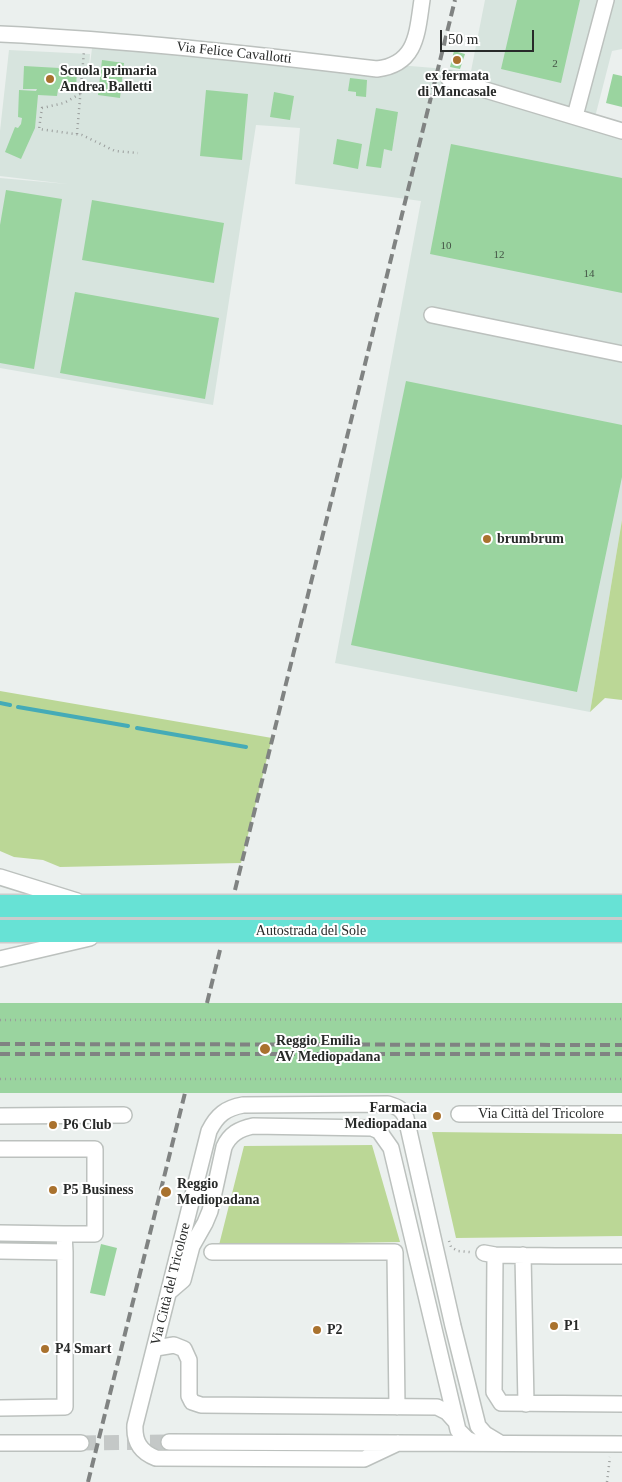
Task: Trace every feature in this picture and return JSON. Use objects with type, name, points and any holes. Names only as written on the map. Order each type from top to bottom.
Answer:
[{"type":"highway","name":"Autostrada del Sole","points":[[0,906],[622,906]]},
{"type":"highway","name":"Autostrada del Sole","points":[[0,931],[622,931]]},
{"type":"street","name":"Via Felice Cavallotti","points":[[0,34],[84,39],[377,69],[394,65],[407,56],[416,35],[422,0]]},
{"type":"street","points":[[575,116],[606,0]]},
{"type":"street","points":[[449,79],[622,131]]},
{"type":"street","points":[[432,314],[622,354]]},
{"type":"street","points":[[0,877],[93,906]]},
{"type":"street","points":[[0,958],[123,931]]},
{"type":"street","name":"Via Città del Tricolore","points":[[500,1443],[485,1434],[478,1426],[403,1111],[397,1106],[388,1104],[243,1105],[231,1107],[223,1112],[209,1130],[156,1348],[135,1425],[135,1438],[142,1450],[148,1455],[164,1458],[364,1459],[398,1443],[617,1444]]},
{"type":"street","name":"Via Città del Tricolore","points":[[460,1114],[622,1114]]},
{"type":"street","points":[[0,1116],[124,1115]]},
{"type":"street","points":[[169,1292],[183,1280],[192,1246],[210,1211],[224,1147],[234,1133],[243,1128],[253,1126],[372,1128],[380,1131],[391,1148],[456,1422],[462,1435],[476,1443]]},
{"type":"street","points":[[0,1149],[95,1149],[95,1234],[0,1233]]},
{"type":"street","points":[[0,1408],[65,1407],[64,1234]]},
{"type":"street","points":[[0,1251],[65,1252]]},
{"type":"street","points":[[212,1252],[395,1252],[397,1406]]},
{"type":"street","points":[[622,1256],[489,1254],[494,1392],[501,1402],[526,1404],[622,1404]]},
{"type":"street","points":[[523,1256],[526,1404]]},
{"type":"street","points":[[156,1348],[174,1345],[184,1349],[189,1360],[189,1396],[192,1402],[201,1405],[437,1407],[447,1412],[456,1422]]},
{"type":"street","points":[[169,1442],[398,1443]]},
{"type":"street","points":[[0,1444],[82,1443]]},
{"type":"path","points":[[77,134],[84,39]]},
{"type":"path","points":[[80,94],[64,103],[42,108],[39,129],[82,135],[115,151],[138,152]]},
{"type":"path","points":[[0,1020],[622,1019]]},
{"type":"path","points":[[0,1079],[296,1081],[622,1079]]},
{"type":"path","points":[[607,1482],[617,1444]]},
{"type":"shaded area","points":[[485,0],[622,0],[622,49],[612,51],[594,121],[622,130],[622,520],[590,712],[335,663],[421,201],[295,184],[300,128],[256,125],[213,405],[0,368],[0,178],[67,184],[0,176],[0,131],[9,50],[90,54],[88,81],[93,40],[471,71]]},
{"type":"green space","points":[[622,520],[622,700],[605,698],[590,712]]},
{"type":"green space","points":[[0,691],[272,738],[241,863],[60,867],[43,860],[14,857],[0,851]]},
{"type":"green space","points":[[432,1132],[622,1134],[622,1236],[456,1238]]},
{"type":"green space","points":[[372,1145],[400,1242],[219,1245],[244,1146]]},
{"type":"building","points":[[517,0],[580,0],[561,83],[501,69]]},
{"type":"building","name":"ex fermata di Mancasale","points":[[454,51],[465,54],[460,69],[450,67]]},
{"type":"building","points":[[102,60],[124,63],[120,98],[98,95]]},
{"type":"building","points":[[24,66],[77,69],[76,90],[58,89],[57,96],[38,95],[35,128],[21,159],[5,152],[15,127],[18,128],[21,124],[22,118],[18,117],[19,90],[36,91],[37,89],[23,89]]},
{"type":"building","points":[[613,74],[622,76],[622,107],[606,103]]},
{"type":"building","points":[[350,78],[367,80],[366,97],[356,96],[356,92],[348,91]]},
{"type":"building","points":[[206,90],[248,94],[242,160],[200,156]]},
{"type":"building","points":[[274,92],[294,96],[290,120],[270,117]]},
{"type":"building","points":[[376,108],[398,112],[392,151],[384,149],[381,168],[366,166]]},
{"type":"building","points":[[337,139],[362,144],[358,169],[333,164]]},
{"type":"building","points":[[451,144],[622,178],[622,293],[430,254]]},
{"type":"building","points":[[6,190],[62,199],[34,369],[0,363],[0,225]]},
{"type":"building","points":[[92,200],[224,223],[214,283],[82,260]]},
{"type":"building","points":[[75,292],[219,318],[205,399],[60,373]]},
{"type":"building","points":[[406,381],[622,425],[622,477],[577,692],[351,645]]},
{"type":"building","points":[[0,1003],[622,1003],[622,1093],[0,1093]]},
{"type":"building","points":[[101,1244],[117,1248],[105,1296],[90,1293]]},
{"type":"waterway","points":[[0,703],[10,705]]},
{"type":"waterway","points":[[18,707],[128,726]]},
{"type":"waterway","points":[[137,728],[246,747]]},
{"type":"tunnel","points":[[81,1443],[169,1442]]},
{"type":"railway","points":[[235,890],[455,0]]},
{"type":"railway","points":[[207,1003],[220,950]]},
{"type":"railway","points":[[0,1044],[622,1045]]},
{"type":"railway","points":[[0,1054],[622,1054]]},
{"type":"railway","points":[[88,1482],[185,1093]]},
{"type":"place","name":"ex fermata di Mancasale","points":[[457,60]]},
{"type":"place","name":"Scuola primaria Andrea Balletti","points":[[50,79]]},
{"type":"place","name":"brumbrum","points":[[487,539]]},
{"type":"place","name":"Reggio Emilia AV Mediopadana","points":[[265,1049]]},
{"type":"place","name":"Farmacia Mediopadana","points":[[437,1116]]},
{"type":"place","name":"P6 Club","points":[[53,1125]]},
{"type":"place","name":"P5 Business","points":[[53,1190]]},
{"type":"place","name":"Reggio Mediopadana","points":[[166,1192]]},
{"type":"place","name":"P1","points":[[554,1326]]},
{"type":"place","name":"P2","points":[[317,1330]]},
{"type":"place","name":"P4 Smart","points":[[45,1349]]}]
